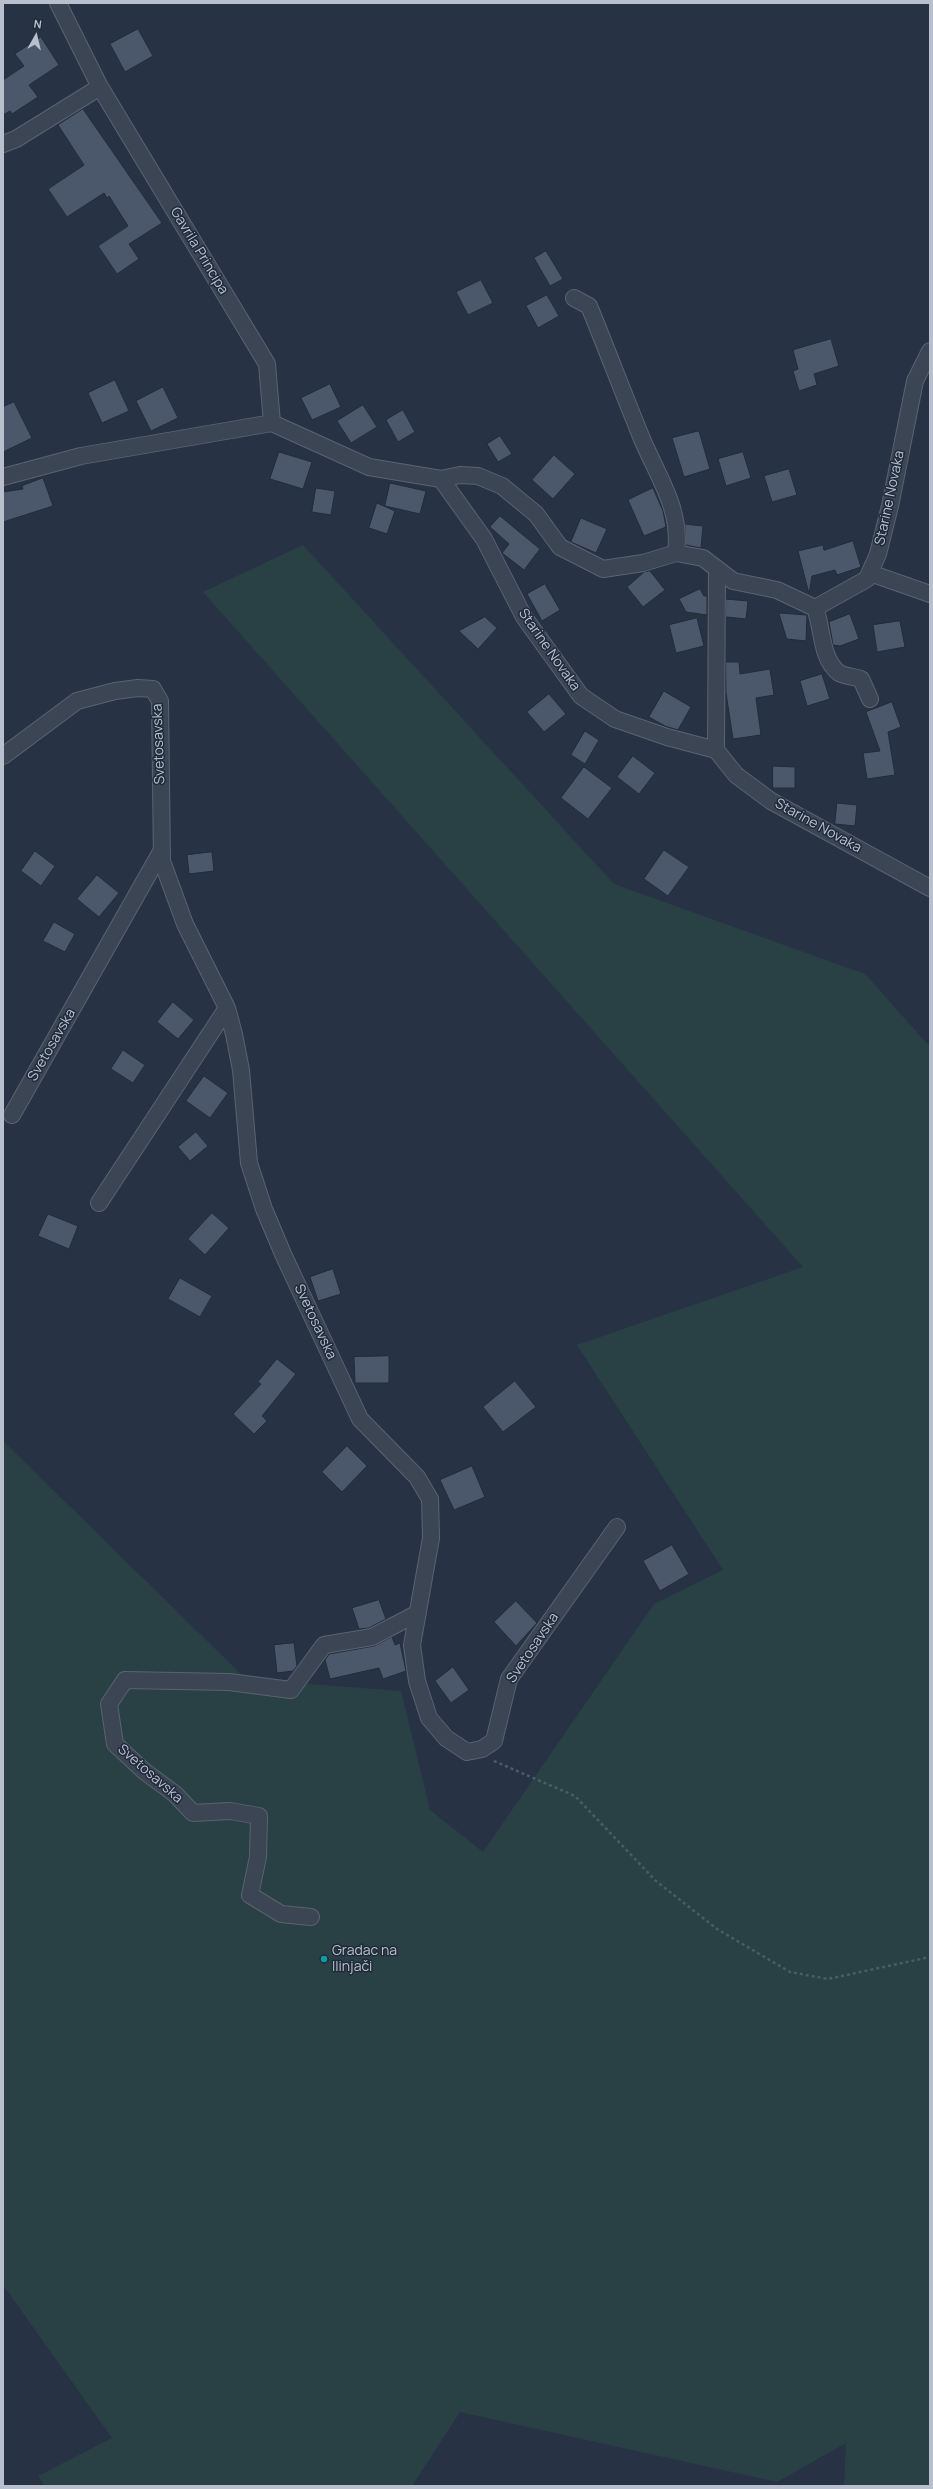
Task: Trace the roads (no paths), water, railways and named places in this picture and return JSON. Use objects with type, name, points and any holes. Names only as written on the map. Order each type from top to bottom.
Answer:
[{"type":"street","name":"Gavrila Principa","points":[[58,3],[100,87],[267,364],[272,423]]},
{"type":"street","points":[[3,144],[16,139],[100,87]]},
{"type":"street","points":[[574,298],[589,306],[653,464],[667,490],[679,534],[676,553]]},
{"type":"street","name":"Starine Novaka","points":[[815,608],[867,579],[870,573],[878,554],[890,506],[914,381],[930,351]]},
{"type":"street","points":[[3,477],[81,456],[272,423],[369,467],[441,479],[460,475],[478,476],[502,486],[536,514],[560,547],[603,569],[643,563],[676,553],[703,558],[733,581],[777,590],[815,608],[820,621],[824,647],[831,661],[840,673],[861,679],[870,699]]},
{"type":"street","name":"Starine Novaka","points":[[441,479],[484,539],[524,617],[581,696],[615,719],[667,737],[716,750],[736,775],[771,801],[930,888]]},
{"type":"street","points":[[716,750],[717,570]]},
{"type":"street","points":[[870,573],[930,594]]},
{"type":"street","name":"Svetosavska","points":[[3,756],[77,701],[115,691],[138,688],[153,689],[160,701],[162,861],[185,924],[227,1008],[241,1070],[248,1163],[264,1209],[360,1419],[417,1477],[430,1499],[431,1538],[412,1644],[417,1681],[428,1718],[446,1738],[468,1752],[482,1749],[494,1741],[509,1679],[617,1527]]},
{"type":"street","name":"Svetosavska","points":[[12,1115],[162,850]]},
{"type":"street","points":[[99,1202],[227,1008]]},
{"type":"street","name":"Svetosavska","points":[[311,1917],[281,1914],[250,1895],[258,1857],[259,1816],[230,1811],[193,1813],[175,1794],[144,1771],[115,1744],[108,1704],[125,1680],[229,1682],[291,1690],[324,1645],[372,1637],[418,1613]]},
{"type":"place","name":"Gradac na Ilinjači","points":[[324,1959]]}]
